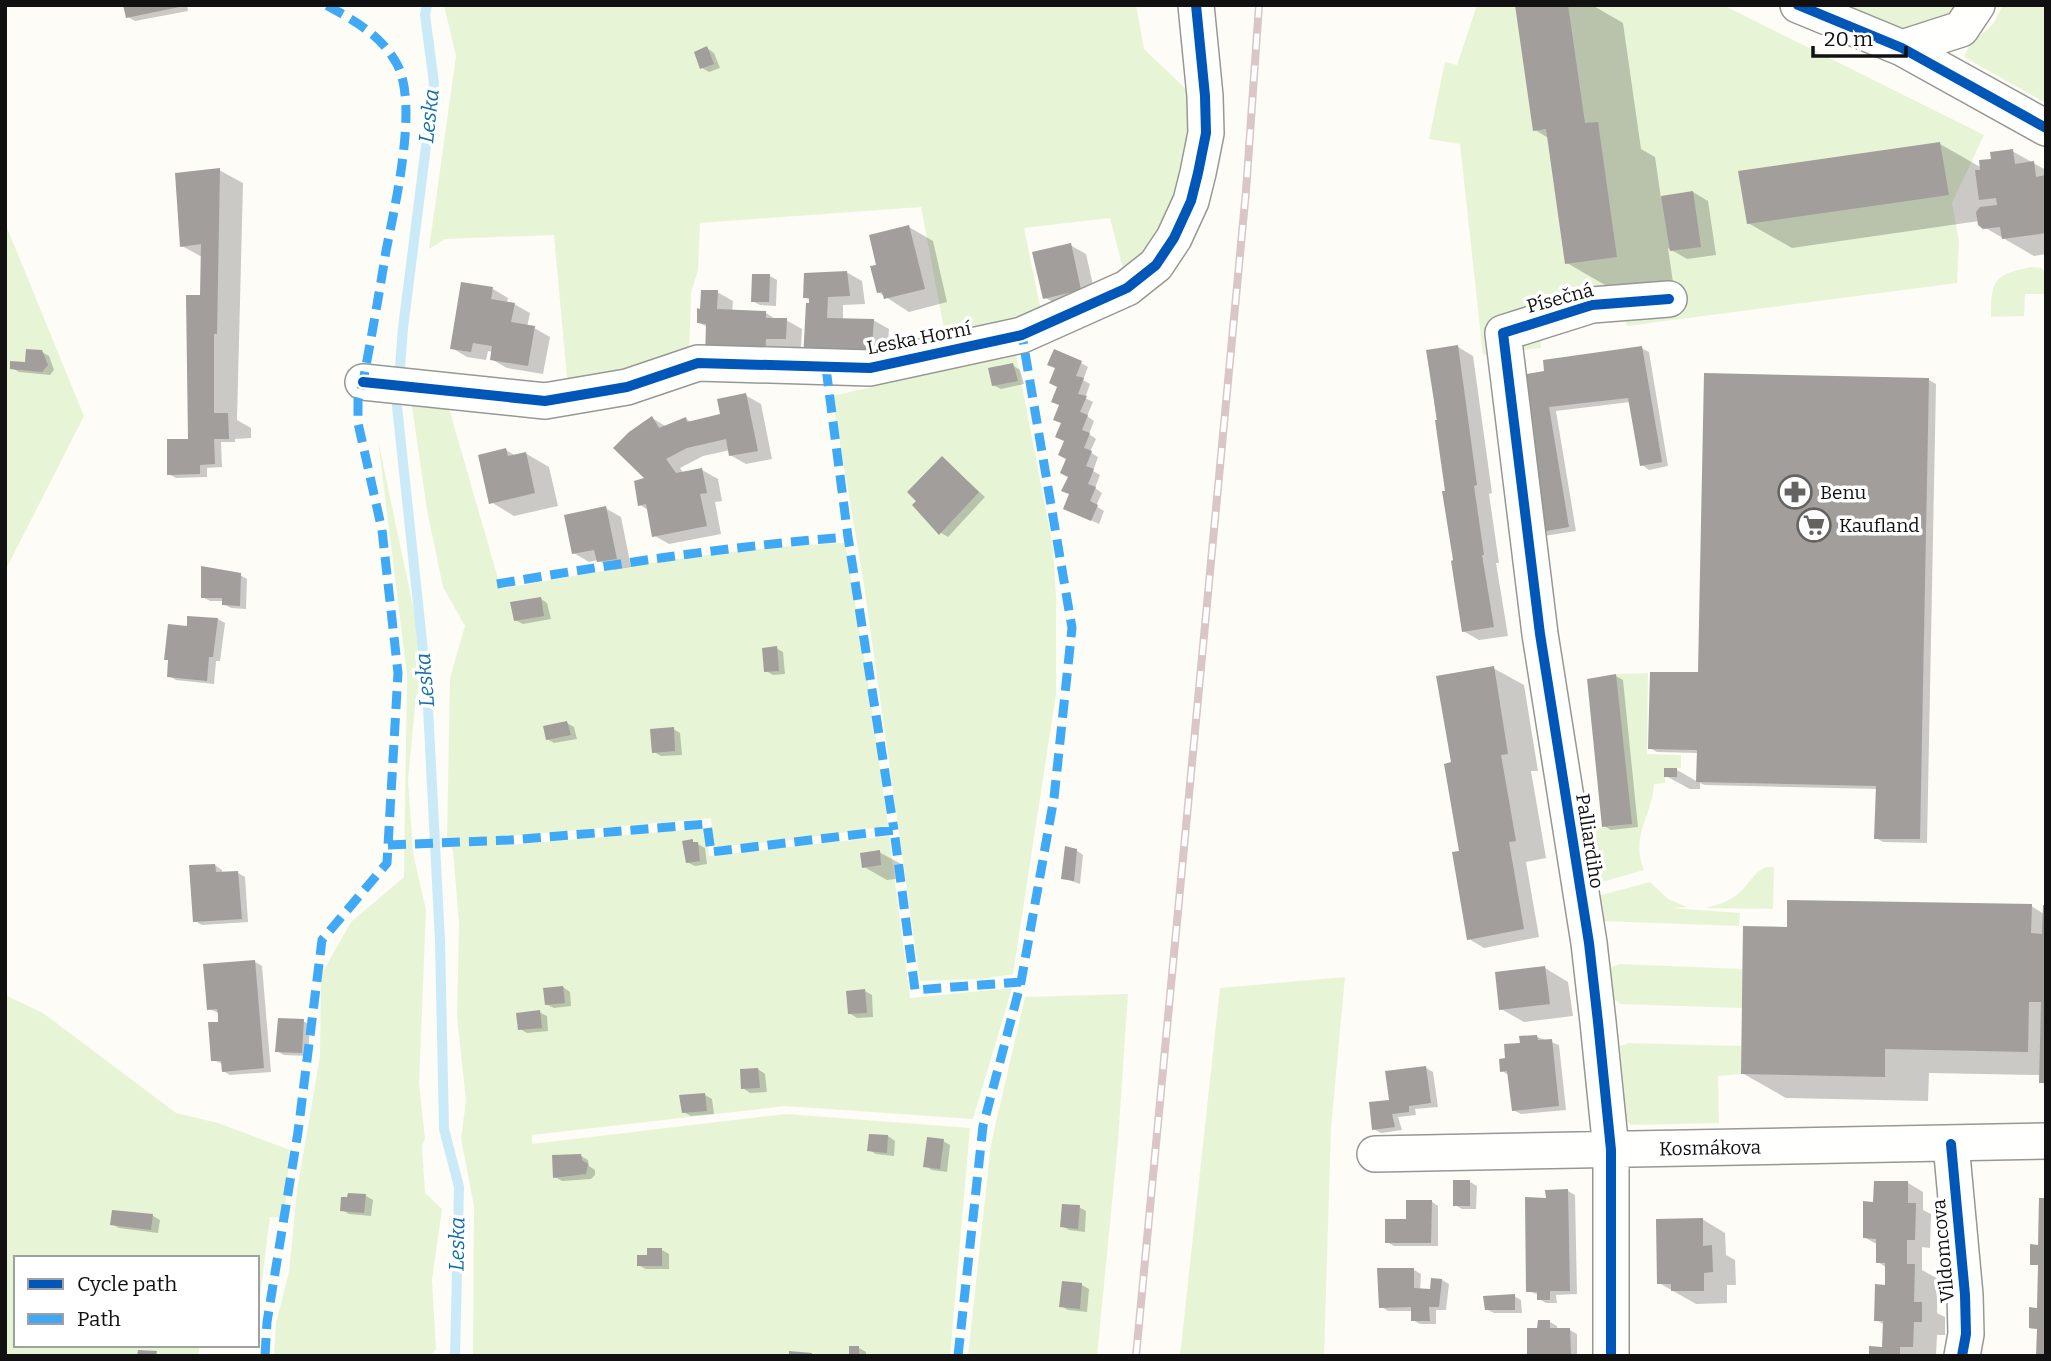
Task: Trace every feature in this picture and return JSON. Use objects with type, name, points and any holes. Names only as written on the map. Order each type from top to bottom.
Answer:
[{"type":"street","name":"Leska Horní","points":[[384,384],[545,401],[627,387],[698,363],[870,368],[1022,335],[1127,288],[1156,265],[1174,237],[1191,201],[1198,173],[1206,133],[1196,5]]},
{"type":"street","points":[[1798,5],[1902,48],[2046,128]]},
{"type":"street","points":[[1902,48],[1961,29],[1977,5]]},
{"type":"street","name":"Písečná","points":[[1503,333],[1591,304],[1669,299]]},
{"type":"street","name":"Palliardiho","points":[[1503,333],[1540,634],[1589,943],[1611,1150],[1611,1356]]},
{"type":"street","name":"Kosmákova","points":[[1374,1154],[2046,1141]]},
{"type":"street","name":"Vildomcova","points":[[1951,1144],[1965,1295],[1966,1334],[1962,1356]]},
{"type":"green space","points":[[444,5],[1136,5],[1144,49],[1190,93],[1190,204],[1127,284],[1110,218],[1024,228],[1041,311],[946,339],[921,207],[700,223],[698,270],[691,293],[689,359],[568,388],[554,235],[445,239],[429,249],[456,56]]},
{"type":"green space","points":[[1477,5],[1723,5],[1984,135],[1952,203],[1959,242],[1957,283],[1627,326],[1624,315],[1539,326],[1541,348],[1483,355],[1460,144],[1429,139],[1445,62],[1457,65]]},
{"type":"green space","points":[[1841,5],[1966,5],[1913,34]]},
{"type":"green space","points":[[2003,5],[2046,5],[2046,103],[1964,57],[1969,46],[1993,24]]},
{"type":"green space","points":[[5,223],[84,416],[5,571]]},
{"type":"green space","points":[[2032,267],[2042,268],[2046,294],[2025,294],[2024,316],[1991,317],[1992,295],[1997,281],[2002,276]]},
{"type":"green space","points":[[1016,355],[1053,547],[1056,694],[1013,974],[981,979],[920,981],[864,585],[832,396]]},
{"type":"green space","points":[[410,393],[446,398],[501,589],[716,554],[845,543],[888,826],[792,840],[714,847],[711,818],[510,836],[509,845],[706,828],[709,856],[889,836],[910,998],[1012,988],[973,1119],[785,1106],[532,1135],[532,1144],[786,1114],[970,1128],[950,1356],[473,1356],[474,1206],[461,1139],[466,1101],[457,1017],[459,924],[453,850],[447,841],[450,678],[465,626],[443,587],[427,510]]},
{"type":"green space","points":[[378,440],[419,635],[430,657],[427,678],[416,696],[408,780],[413,853],[426,910],[419,1083],[425,1139],[422,1145],[425,1193],[442,1209],[432,1280],[436,1350],[429,1356],[274,1356],[276,1323],[289,1272],[297,1190],[320,1056],[321,975],[351,922],[404,877],[407,675]]},
{"type":"green space","points":[[1648,673],[1647,754],[1681,755],[1681,768],[1665,768],[1665,783],[1654,784],[1640,836],[1640,858],[1644,870],[1595,884],[1586,829],[1631,824],[1616,674]]},
{"type":"green space","points":[[1766,867],[1774,867],[1773,909],[1704,908],[1731,899]]},
{"type":"green space","points":[[1650,882],[1668,899],[1687,907],[1670,908],[1740,913],[1739,926],[1601,921],[1598,896]]},
{"type":"green space","points":[[1620,964],[1743,969],[1742,1008],[1621,1004],[1611,997],[1609,970]]},
{"type":"green space","points":[[1345,977],[1331,1128],[1324,1356],[1180,1356],[1220,988]]},
{"type":"green space","points":[[1128,994],[1118,1141],[1097,1356],[968,1356],[991,1144],[1025,997]]},
{"type":"green space","points":[[5,995],[43,1013],[176,1113],[218,1123],[290,1150],[284,1218],[270,1217],[259,1304],[259,1256],[14,1256],[14,1347],[200,1347],[198,1356],[5,1356]]},
{"type":"green space","points":[[1629,1043],[1741,1046],[1741,1074],[1718,1076],[1719,1123],[1631,1125],[1627,1121],[1620,1046]]},
{"type":"building","points":[[123,5],[184,5],[184,6],[126,18]]},
{"type":"building","points":[[1515,5],[1568,5],[1585,123],[1598,122],[1617,257],[1565,264],[1546,129],[1533,131]]},
{"type":"building","points":[[707,46],[714,64],[700,69],[694,52]]},
{"type":"building","points":[[1940,142],[1949,195],[1747,224],[1738,171]]},
{"type":"building","points":[[2013,149],[2015,164],[2034,161],[2036,177],[2046,175],[2046,233],[2002,239],[2000,227],[1983,229],[1978,225],[1976,212],[1980,207],[1997,205],[1996,198],[1979,200],[1975,170],[1980,170],[1979,160],[1991,159],[1990,152]]},
{"type":"building","points":[[220,168],[214,413],[228,413],[229,439],[214,439],[215,464],[200,465],[200,474],[167,475],[167,439],[188,439],[186,295],[200,295],[201,244],[180,247],[175,173]]},
{"type":"building","points":[[1693,191],[1701,247],[1670,251],[1661,196]]},
{"type":"building","points":[[909,225],[925,289],[884,299],[882,292],[877,293],[870,266],[876,265],[869,235]]},
{"type":"building","points":[[1071,243],[1081,290],[1043,299],[1032,252]]},
{"type":"building","points":[[847,271],[850,296],[828,297],[827,318],[874,319],[871,360],[803,359],[806,303],[809,303],[809,298],[803,298],[804,273]]},
{"type":"building","points":[[752,274],[770,274],[769,302],[751,302]]},
{"type":"building","points":[[461,282],[493,287],[491,299],[515,303],[511,322],[535,326],[528,366],[490,360],[492,346],[473,343],[471,352],[450,349]]},
{"type":"building","points":[[701,290],[718,290],[717,309],[766,311],[766,318],[787,318],[786,339],[766,339],[765,358],[705,357],[706,324],[697,323]]},
{"type":"building","points":[[1458,345],[1477,485],[1474,486],[1482,555],[1494,627],[1462,632],[1426,350]]},
{"type":"building","points":[[1642,346],[1662,462],[1640,466],[1628,398],[1549,407],[1569,527],[1535,533],[1510,377],[1544,371],[1543,360]]},
{"type":"building","points":[[26,349],[42,350],[48,365],[42,372],[10,369],[10,361],[25,362]]},
{"type":"building","points":[[1054,349],[1082,361],[1076,376],[1084,378],[1078,394],[1087,396],[1080,412],[1088,415],[1082,430],[1090,433],[1084,448],[1092,451],[1086,466],[1094,469],[1088,484],[1096,487],[1090,501],[1098,505],[1091,521],[1063,509],[1069,494],[1061,491],[1068,477],[1060,473],[1066,459],[1058,455],[1064,441],[1055,437],[1061,423],[1053,420],[1059,405],[1051,402],[1057,387],[1049,383],[1055,368],[1047,365]]},
{"type":"building","points":[[1013,363],[1018,381],[992,386],[988,368]]},
{"type":"building","name":"Kaufland","points":[[1704,373],[1929,378],[1920,839],[1874,839],[1876,786],[1696,782],[1697,750],[1648,749],[1650,672],[1698,672]]},
{"type":"building","points":[[746,393],[758,451],[729,456],[726,439],[687,448],[666,459],[676,473],[702,468],[707,493],[700,494],[707,526],[652,537],[646,504],[638,506],[634,481],[644,478],[613,448],[629,432],[652,416],[659,428],[686,417],[687,422],[720,414],[717,399]]},
{"type":"building","points":[[506,448],[508,456],[526,452],[535,493],[489,504],[478,455]]},
{"type":"building","points":[[942,456],[979,492],[939,535],[912,505],[916,501],[907,492]]},
{"type":"building","points":[[606,506],[617,559],[597,562],[594,550],[572,554],[564,515]]},
{"type":"building","points":[[201,566],[241,573],[240,606],[222,605],[222,598],[201,598]]},
{"type":"building","points":[[541,597],[544,616],[514,621],[510,602]]},
{"type":"building","points":[[187,616],[218,618],[213,657],[209,657],[207,681],[167,677],[168,660],[164,660],[168,624],[187,626]]},
{"type":"building","points":[[777,646],[779,671],[764,672],[762,648]]},
{"type":"building","points":[[1494,666],[1508,754],[1501,755],[1516,841],[1509,842],[1524,929],[1467,940],[1452,852],[1459,851],[1444,764],[1451,762],[1436,676]]},
{"type":"building","points":[[1616,674],[1632,824],[1602,827],[1587,679]]},
{"type":"building","points":[[567,721],[571,735],[546,740],[543,726]]},
{"type":"building","points":[[674,727],[675,751],[652,753],[650,729]]},
{"type":"building","points":[[1664,768],[1677,768],[1677,777],[1664,777]]},
{"type":"building","points":[[693,839],[693,842],[698,842],[700,861],[686,863],[682,841]]},
{"type":"building","points":[[1065,846],[1077,849],[1074,881],[1061,879]]},
{"type":"building","points":[[880,850],[881,865],[862,868],[860,853]]},
{"type":"building","points":[[215,864],[216,872],[238,871],[242,919],[193,922],[189,865]]},
{"type":"building","points":[[1787,900],[2032,904],[2031,933],[2042,934],[2043,905],[2046,905],[2046,1083],[2039,1083],[2041,1002],[2029,1002],[2028,1052],[1885,1049],[1885,1077],[1741,1074],[1743,926],[1787,927]]},
{"type":"building","points":[[255,960],[264,1068],[222,1072],[221,1061],[211,1061],[208,1022],[218,1022],[218,1015],[217,1009],[207,1010],[203,964]]},
{"type":"building","points":[[1545,966],[1550,1004],[1499,1010],[1495,972]]},
{"type":"building","points":[[563,986],[565,1003],[545,1005],[543,988]]},
{"type":"building","points":[[865,989],[867,1013],[848,1014],[846,991]]},
{"type":"building","points":[[540,1010],[542,1028],[518,1030],[516,1013]]},
{"type":"building","points":[[278,1018],[304,1019],[302,1053],[275,1052]]},
{"type":"building","points":[[1537,1035],[1538,1040],[1552,1039],[1559,1106],[1512,1111],[1507,1071],[1500,1072],[1499,1059],[1505,1058],[1504,1044],[1520,1043],[1519,1036]]},
{"type":"building","points":[[1426,1066],[1431,1103],[1409,1106],[1409,1112],[1392,1114],[1395,1127],[1372,1130],[1369,1102],[1389,1100],[1385,1071]]},
{"type":"building","points":[[758,1068],[760,1088],[741,1089],[740,1069]]},
{"type":"building","points":[[705,1093],[707,1111],[682,1113],[679,1095]]},
{"type":"building","points":[[869,1134],[888,1135],[887,1153],[867,1151]]},
{"type":"building","points":[[927,1137],[944,1139],[940,1169],[923,1167]]},
{"type":"building","points":[[581,1154],[582,1160],[588,1164],[586,1174],[553,1178],[552,1155]]},
{"type":"building","points":[[1453,1180],[1470,1180],[1470,1206],[1453,1206]]},
{"type":"building","points":[[1874,1181],[1908,1181],[1908,1203],[1916,1203],[1915,1240],[1907,1240],[1907,1264],[1915,1264],[1914,1302],[1922,1302],[1922,1322],[1914,1322],[1913,1347],[1900,1347],[1900,1356],[1869,1356],[1869,1346],[1882,1347],[1883,1321],[1874,1321],[1875,1284],[1885,1285],[1885,1263],[1876,1263],[1876,1239],[1863,1238],[1863,1201],[1873,1202]]},
{"type":"building","points":[[1568,1189],[1570,1291],[1550,1291],[1550,1300],[1537,1300],[1537,1292],[1526,1292],[1525,1197],[1546,1198],[1545,1190]]},
{"type":"building","points":[[348,1193],[366,1194],[364,1213],[340,1211],[341,1197],[347,1197]]},
{"type":"building","points":[[2039,1198],[2046,1198],[2046,1356],[2036,1356],[2037,1329],[2029,1328],[2029,1307],[2037,1308],[2038,1265],[2030,1265],[2030,1244],[2038,1245]]},
{"type":"building","points":[[1406,1200],[1432,1200],[1431,1243],[1385,1243],[1385,1219],[1406,1219]]},
{"type":"building","points":[[1062,1204],[1080,1205],[1078,1229],[1060,1227]]},
{"type":"building","points":[[112,1210],[153,1214],[151,1230],[110,1225]]},
{"type":"building","points":[[1703,1218],[1703,1246],[1712,1245],[1713,1272],[1704,1273],[1704,1291],[1671,1291],[1671,1284],[1657,1284],[1656,1219]]},
{"type":"building","points":[[647,1248],[662,1248],[662,1266],[637,1266],[637,1255],[647,1255]]},
{"type":"building","points":[[1377,1268],[1414,1268],[1414,1288],[1430,1289],[1431,1278],[1442,1279],[1439,1307],[1429,1307],[1430,1321],[1411,1321],[1411,1307],[1379,1308]]},
{"type":"building","points":[[1062,1281],[1082,1283],[1080,1309],[1059,1307]]},
{"type":"building","points":[[1515,1294],[1515,1310],[1485,1310],[1483,1296]]},
{"type":"building","points":[[1538,1320],[1550,1320],[1550,1328],[1570,1328],[1571,1356],[1527,1356],[1527,1328],[1537,1328]]},
{"type":"building","points":[[849,1346],[859,1346],[859,1356],[849,1356]]},
{"type":"building","points":[[138,1350],[157,1351],[156,1356],[137,1356]]},
{"type":"building","points":[[789,1351],[812,1353],[812,1356],[789,1356]]},
{"type":"waterway","name":"Leska","points":[[427,5],[425,15],[434,83],[403,328],[397,406],[427,688],[440,941],[444,1129],[459,1187],[455,1356]]},
{"type":"railway","points":[[1136,1356],[1246,191],[1259,5]]},
{"type":"marked path","points":[[265,1356],[267,1322],[298,1132],[322,940],[387,863],[398,673],[382,530],[358,423],[358,400],[403,157],[406,106],[404,84],[392,55],[376,37],[326,5]]},
{"type":"marked path","points":[[958,1356],[983,1126],[1021,982],[1054,798],[1072,628],[1022,335]]},
{"type":"marked path","points":[[826,368],[848,537],[894,830]]},
{"type":"marked path","points":[[497,584],[672,556],[848,537]]},
{"type":"marked path","points":[[388,845],[510,840],[707,824],[711,852],[894,830],[915,990],[1021,982]]},
{"type":"cycle path","points":[[363,382],[545,401],[627,387],[698,363],[870,368],[1022,335],[1127,288],[1156,265],[1174,238],[1191,201],[1198,173],[1206,133],[1196,5]]},
{"type":"cycle path","points":[[1798,5],[1902,48],[2046,128]]},
{"type":"cycle path","points":[[1611,1356],[1611,1150],[1598,1022],[1589,943],[1540,634],[1503,333],[1592,305],[1669,299]]},
{"type":"cycle path","points":[[1951,1144],[1965,1295],[1966,1334],[1962,1356]]},
{"type":"place","name":"Benu","points":[[1795,492]]},
{"type":"place","name":"Kaufland","points":[[1814,525]]}]
